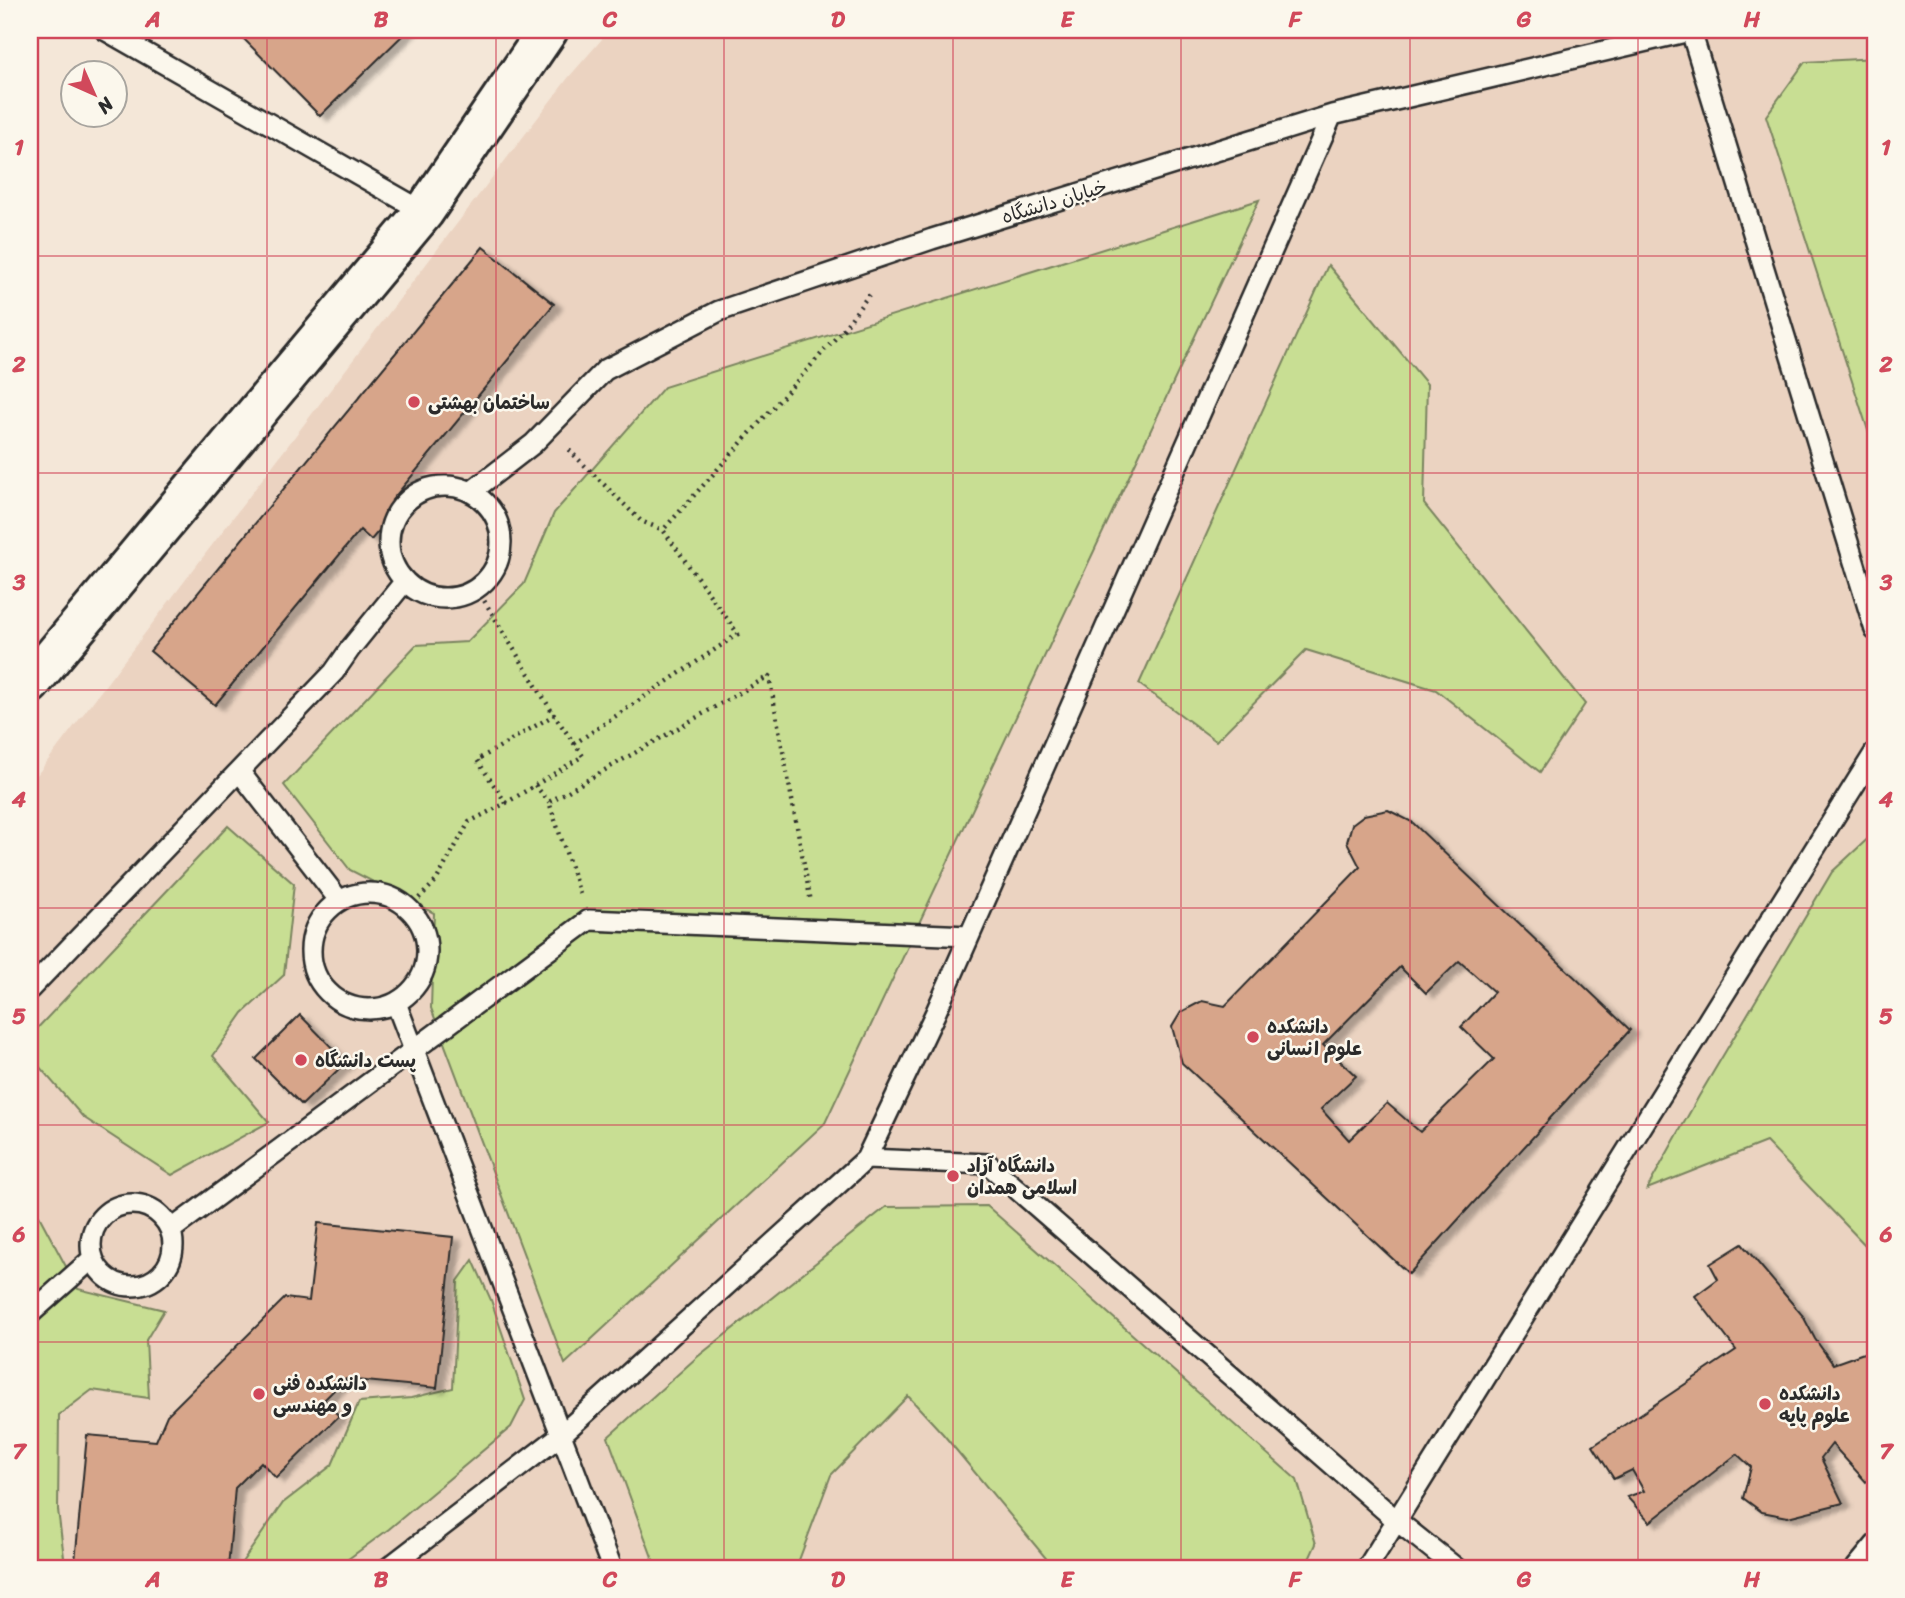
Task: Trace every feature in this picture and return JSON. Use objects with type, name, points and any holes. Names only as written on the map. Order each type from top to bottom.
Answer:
[{"type":"street","points":[[30,684],[424,212],[548,30]]},
{"type":"lane","points":[[105,30],[424,212]]},
{"type":"lane","points":[[1692,30],[1875,629]]},
{"type":"lane","name":"خیابان دانشگاه","points":[[471,492],[533,444],[605,370],[719,311],[903,249],[1332,115],[1692,30]]},
{"type":"lane","points":[[388,1568],[561,1435],[866,1159],[969,936],[1332,115]]},
{"type":"lane","points":[[437,487],[454,487],[471,492],[486,504],[497,520],[501,539],[499,558],[490,576],[477,589],[459,597],[439,598],[420,593],[405,581],[395,567],[390,550],[390,534],[396,517],[406,503],[420,492],[437,487]]},
{"type":"lane","points":[[30,989],[334,672],[349,649],[405,581]]},
{"type":"lane","points":[[1367,1568],[1875,752]]},
{"type":"lane","points":[[239,771],[339,900]]},
{"type":"lane","points":[[358,893],[377,893],[394,898],[410,908],[420,923],[426,940],[427,959],[421,977],[411,992],[396,1003],[377,1009],[357,1009],[338,1002],[323,988],[313,971],[310,951],[313,931],[324,913],[339,900],[358,893]]},
{"type":"lane","points":[[171,1230],[589,920],[969,936]]},
{"type":"lane","points":[[396,1003],[612,1568]]},
{"type":"lane","points":[[866,1159],[988,1164],[1396,1520],[1456,1568]]},
{"type":"lane","points":[[125,1204],[139,1204],[152,1209],[164,1218],[171,1230],[173,1244],[165,1269],[144,1284],[131,1286],[107,1278],[98,1269],[93,1258],[90,1244],[101,1217],[125,1204]]},
{"type":"lane","points":[[30,1314],[93,1258]]},
{"type":"lane","points":[[1856,1568],[1875,1545]]},
{"type":"path","points":[[663,530],[841,332],[903,249]]},
{"type":"path","points":[[548,429],[641,522],[663,530],[738,634],[574,744]]},
{"type":"path","points":[[410,908],[436,881],[469,822],[583,756],[554,715],[477,589]]},
{"type":"path","points":[[549,802],[769,677],[817,930]]},
{"type":"path","points":[[506,803],[477,760],[554,715]]},
{"type":"path","points":[[535,785],[549,802],[589,920]]},
{"type":"shaded area","name":"دانشگاه آزاد اسلامی همدان","points":[[610,30],[1875,30],[1875,1568],[30,1568],[30,784],[568,78]]},
{"type":"green space","points":[[1875,58],[1875,272],[1870,321],[1875,334],[1875,452],[1766,116],[1805,62]]},
{"type":"green space","points":[[1259,200],[825,1123],[565,1364],[431,1008],[434,913],[350,870],[284,785],[416,645],[467,642],[524,584],[554,513],[664,387]]},
{"type":"green space","points":[[1328,265],[1427,384],[1424,504],[1585,704],[1540,772],[1436,690],[1306,650],[1216,741],[1139,684]]},
{"type":"green space","points":[[228,826],[294,884],[284,975],[243,1013],[213,1056],[269,1122],[172,1175],[83,1117],[30,1056],[30,1036]]},
{"type":"green space","points":[[1875,832],[1875,1259],[1867,1247],[1766,1142],[1647,1189],[1832,872]]},
{"type":"green space","points":[[30,1199],[78,1289],[164,1310],[146,1340],[149,1398],[92,1390],[59,1415],[58,1510],[65,1565],[71,1568],[30,1568]]},
{"type":"green space","points":[[987,1206],[1297,1480],[1316,1544],[1305,1568],[1054,1568],[908,1396],[831,1475],[796,1568],[656,1568],[608,1437],[696,1358],[886,1207]]},
{"type":"green space","points":[[473,1260],[491,1300],[525,1400],[511,1427],[389,1529],[336,1568],[238,1568],[283,1503],[332,1465],[359,1402],[411,1398],[453,1388],[458,1281]]},
{"type":"building","points":[[235,30],[408,30],[320,116]]},
{"type":"building","name":"ساختمان بهشتی","points":[[483,247],[554,304],[392,500],[400,506],[371,540],[360,530],[215,705],[150,651]]},
{"type":"building","name":"دانشکده علوم انسانی","points":[[1388,810],[1412,822],[1630,1030],[1409,1274],[1182,1063],[1172,1027],[1181,1012],[1202,1001],[1225,1006],[1360,867],[1347,842],[1352,824],[1364,815]],"holes":[[[1459,961],[1494,992],[1461,1027],[1494,1059],[1420,1132],[1387,1103],[1349,1140],[1321,1109],[1356,1076],[1323,1045],[1400,967],[1426,993]]]},
{"type":"building","name":"پست دانشگاه","points":[[300,1015],[346,1062],[302,1105],[256,1059]]},
{"type":"building","name":"دانشکده فنی و مهندسی","points":[[318,1223],[453,1237],[437,1388],[345,1379],[324,1400],[339,1416],[276,1478],[261,1462],[235,1488],[228,1568],[143,1568],[75,1562],[87,1435],[156,1441],[167,1415],[285,1298],[309,1301]]},
{"type":"building","name":"دانشکده علوم پایه","points":[[1742,1244],[1803,1316],[1833,1364],[1875,1349],[1875,1475],[1866,1482],[1832,1444],[1821,1458],[1843,1503],[1788,1517],[1762,1512],[1743,1498],[1751,1467],[1737,1454],[1650,1522],[1627,1497],[1644,1491],[1632,1470],[1614,1479],[1593,1446],[1736,1350],[1695,1296],[1718,1279],[1710,1264]]},
{"type":"place","name":"ساختمان بهشتی","points":[[414,402]]},
{"type":"place","name":"دانشکده علوم انسانی","points":[[1253,1037]]},
{"type":"place","name":"پست دانشگاه","points":[[301,1060]]},
{"type":"place","name":"دانشگاه آزاد اسلامی همدان","points":[[953,1176]]},
{"type":"place","name":"دانشکده فنی و مهندسی","points":[[259,1394]]},
{"type":"place","name":"دانشکده علوم پایه","points":[[1765,1404]]}]
